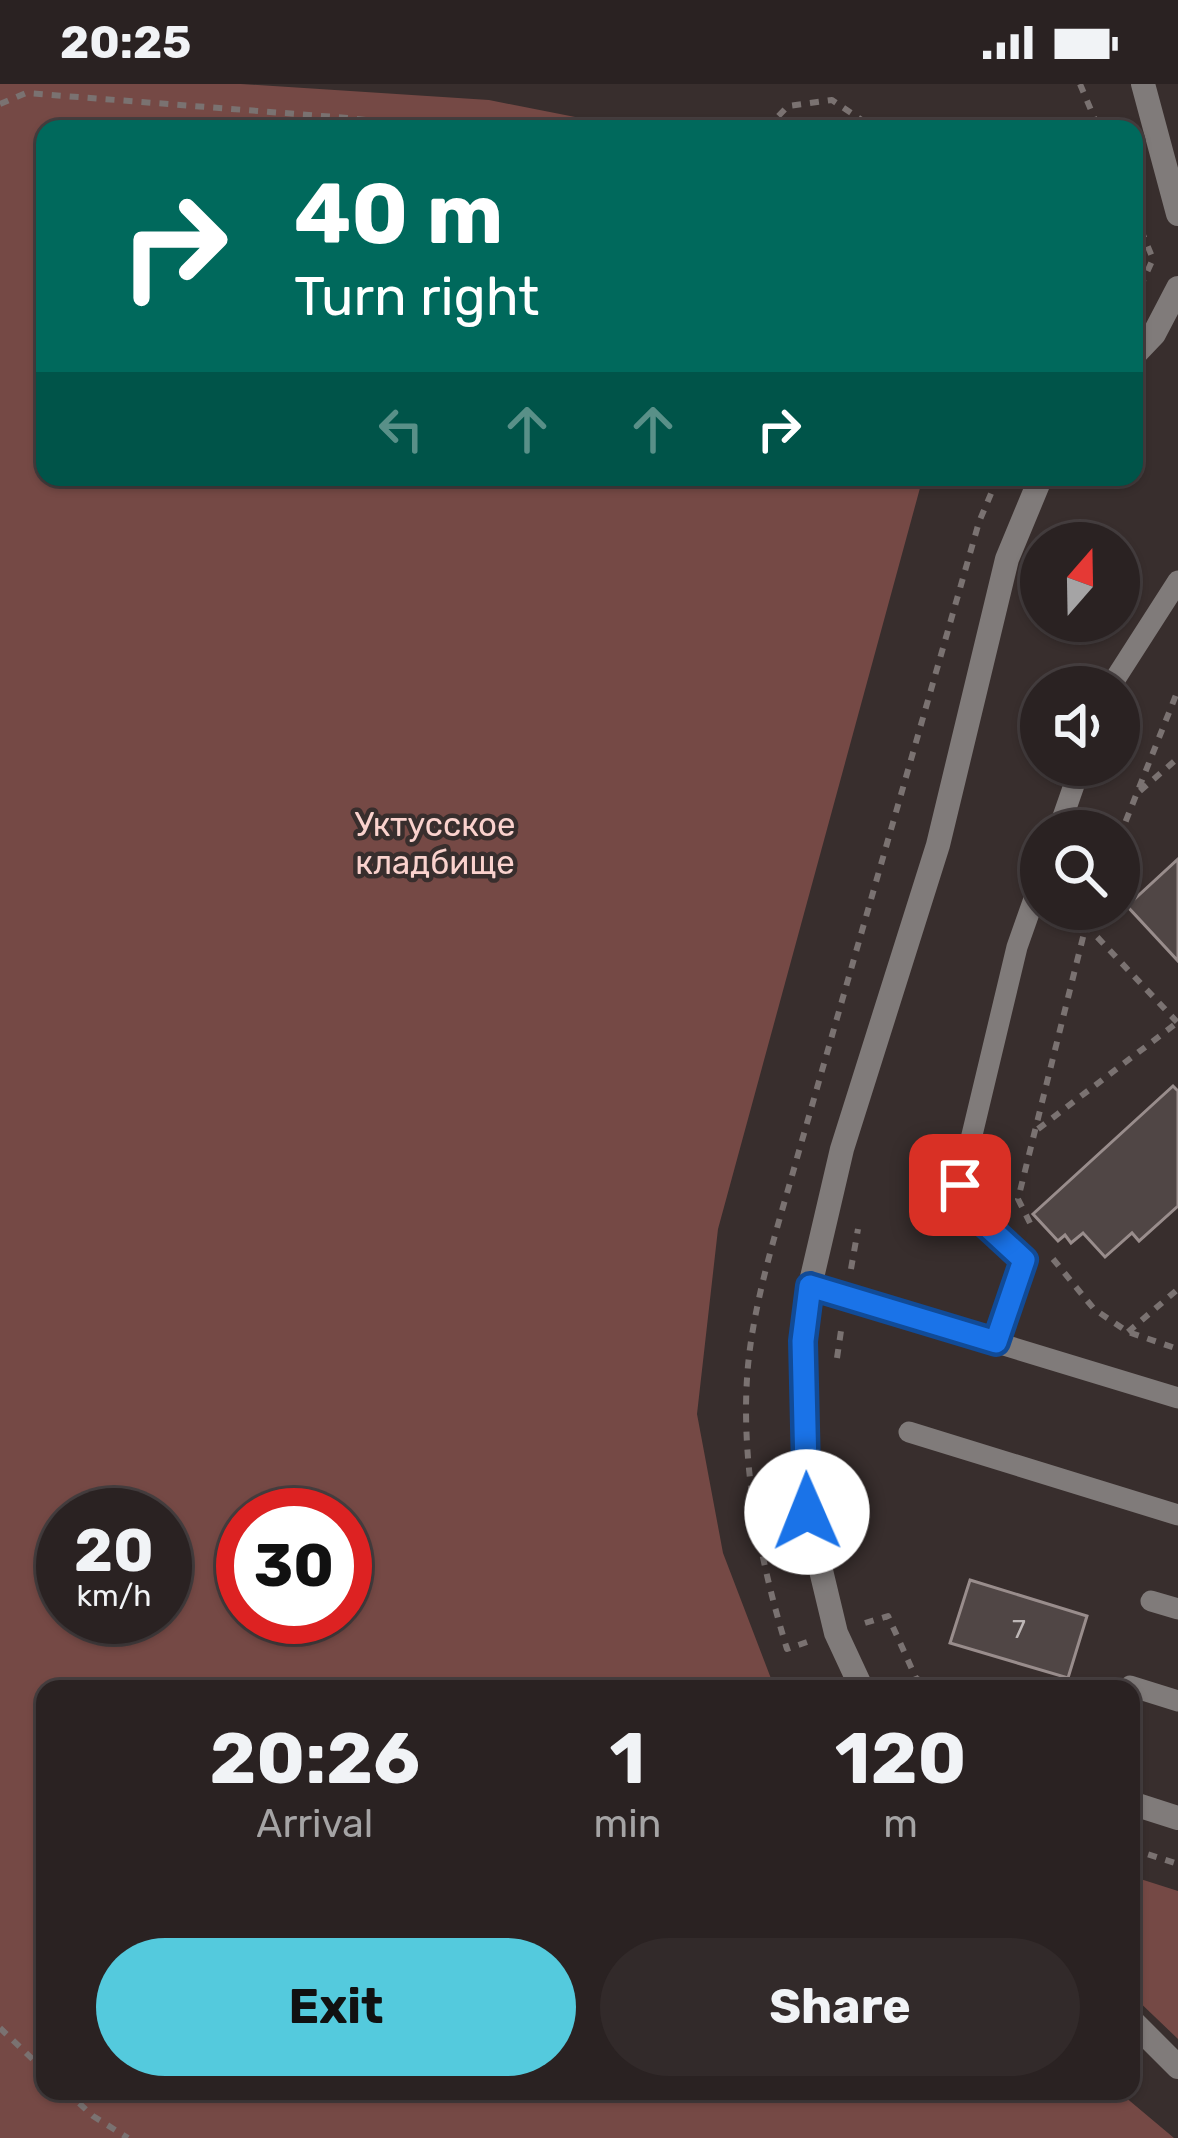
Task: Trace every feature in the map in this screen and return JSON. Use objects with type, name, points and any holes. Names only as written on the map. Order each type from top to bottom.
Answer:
[{"type":"street","points":[[1143,84],[1178,214]]},
{"type":"street","points":[[1143,346],[1178,288]]},
{"type":"street","points":[[858,1680],[836,1633],[807,1512],[803,1341],[810,1286],[842,1149],[938,845],[1007,559],[1037,486]]},
{"type":"street","points":[[1140,1806],[1178,1819]]},
{"type":"street","points":[[1140,2029],[1178,2067]]},
{"type":"lane","points":[[1123,666],[1178,581]]},
{"type":"lane","points":[[996,1342],[1024,1260],[985,1224],[960,1185],[1023,930]]},
{"type":"lane","points":[[810,1286],[1178,1398]]},
{"type":"lane","points":[[909,1432],[1178,1515]]},
{"type":"lane","points":[[1151,1601],[1178,1609]]},
{"type":"lane","points":[[1140,1689],[1178,1701]]},
{"type":"path","points":[[1080,84],[1095,120]]},
{"type":"path","points":[[0,104],[26,93],[365,120]]},
{"type":"path","points":[[775,120],[788,106],[832,100],[862,120]]},
{"type":"path","points":[[1143,235],[1153,259],[1143,283]]},
{"type":"path","points":[[989,486],[991,493]]},
{"type":"path","points":[[1130,810],[1178,690]]},
{"type":"path","points":[[1137,793],[1178,758]]},
{"type":"path","points":[[1032,1228],[1018,1199],[1083,930]]},
{"type":"path","points":[[1036,1130],[1178,1022],[1092,930]]},
{"type":"path","points":[[838,1374],[837,1351],[861,1215]]},
{"type":"path","points":[[1048,1253],[1094,1309],[1128,1332],[1178,1349]]},
{"type":"path","points":[[1128,1332],[1178,1289]]},
{"type":"path","points":[[1140,1852],[1178,1864]]},
{"type":"path","points":[[0,2028],[36,2062]]},
{"type":"path","points":[[76,2100],[128,2138]]},
{"type":"green space","name":"Уктусское кладбище","points":[[0,84],[241,84],[489,100],[590,120],[36,120],[36,486],[921,486],[718,1229],[697,1414],[723,1553],[772,1680],[36,1680],[36,2100],[1129,2100],[1174,2138],[0,2138]]},
{"type":"green space","points":[[1140,1879],[1178,1891],[1178,2039],[1140,2003]]},
{"type":"building","points":[[1178,859],[1178,961],[1140,920],[1140,894]]},
{"type":"building","points":[[1173,1086],[1178,1091],[1178,1206],[1139,1241],[1132,1233],[1105,1257],[1083,1233],[1071,1243],[1065,1235],[1058,1241],[1033,1214]]},
{"type":"building","points":[[970,1580],[1087,1616],[1068,1678],[950,1643]]},
{"type":"route","points":[[807,1512],[803,1341],[810,1286],[996,1342],[1024,1260],[985,1224],[960,1185]]}]
